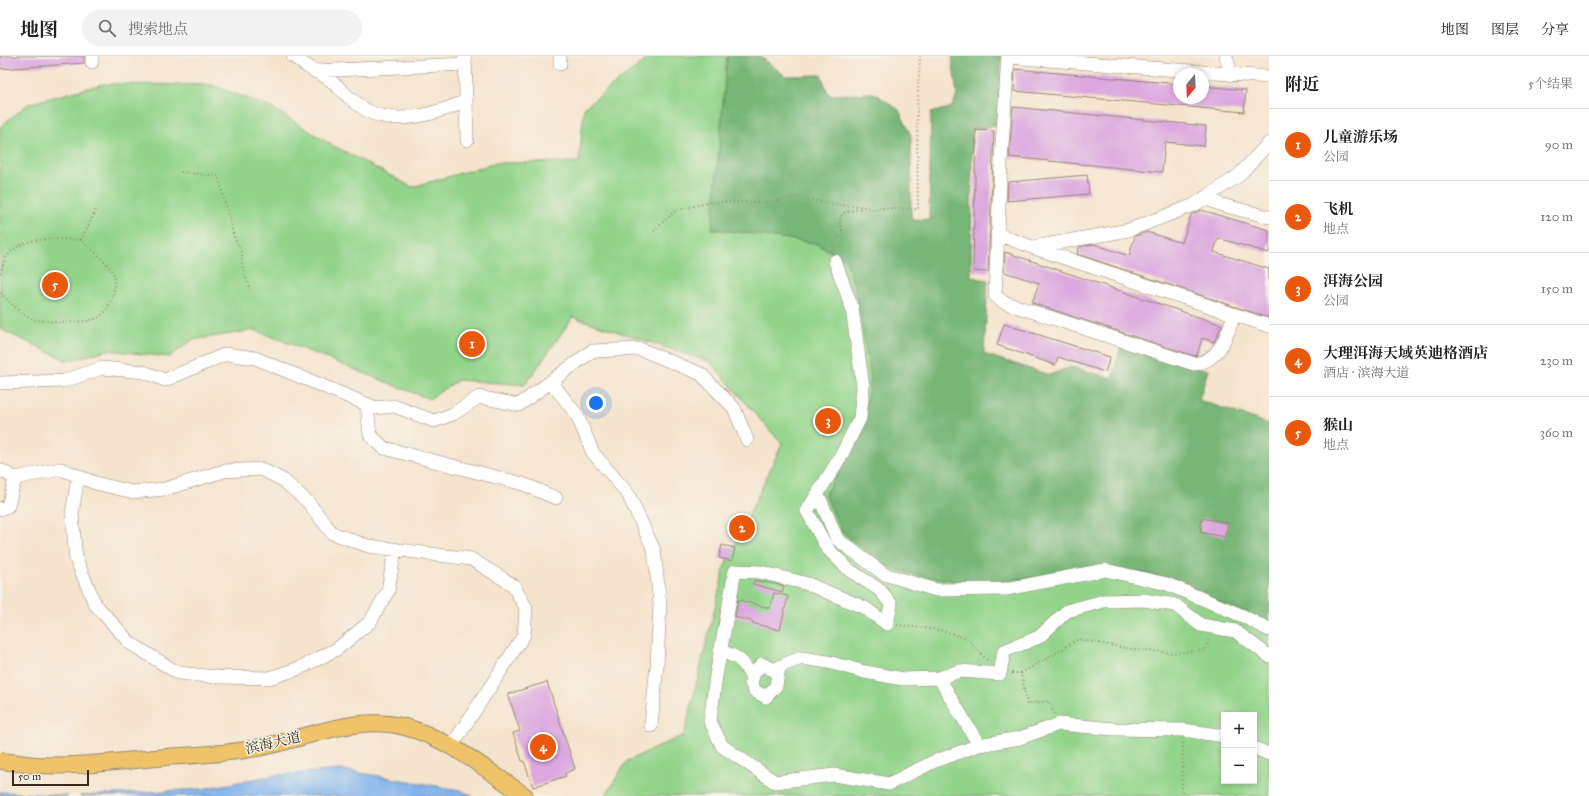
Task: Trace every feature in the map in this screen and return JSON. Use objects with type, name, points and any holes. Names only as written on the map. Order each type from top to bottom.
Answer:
[{"type":"main road","name":"滨海大道","points":[[0,761],[36,765],[84,764],[238,751],[274,745],[330,728],[373,722],[396,725],[417,731],[451,747],[525,796]]},
{"type":"street","points":[[293,56],[314,71],[323,75],[362,108],[378,115],[399,118],[419,116],[443,110],[466,101]]},
{"type":"street","points":[[1234,315],[1220,349],[1213,357],[1206,361],[1194,364],[1002,302],[995,294],[1008,56],[1269,77]]},
{"type":"street","points":[[1226,56],[1231,75]]},
{"type":"street","points":[[314,71],[380,62],[465,60],[467,140]]},
{"type":"street","points":[[1032,247],[1129,230],[1194,205],[1238,176],[1269,143]]},
{"type":"street","points":[[1204,198],[1222,205],[1269,217]]},
{"type":"street","points":[[998,234],[1032,247],[1269,326]]},
{"type":"street","points":[[835,261],[852,308],[864,387],[860,418],[841,456],[808,511],[827,548],[849,570],[880,590],[891,604],[887,624],[865,608],[808,584],[760,572],[735,571],[720,651],[710,721],[722,746],[775,782],[834,775],[889,784],[933,762],[979,745],[1020,738],[1059,724],[1114,729],[1183,730],[1221,736]]},
{"type":"street","points":[[0,383],[64,381],[102,368],[144,372],[164,380],[226,354],[255,358],[376,408],[394,406],[434,421],[453,414],[479,397],[519,405],[592,351],[640,349],[701,374],[734,408],[747,440]]},
{"type":"street","points":[[551,382],[577,415],[592,453],[628,494],[654,550],[660,604],[657,665],[651,726]]},
{"type":"street","points":[[367,404],[370,434],[384,448],[522,484],[556,498]]},
{"type":"street","points":[[0,470],[15,478],[61,469],[95,482],[133,492],[164,490],[224,471],[261,469],[283,480],[308,502],[332,533],[368,546],[471,559],[513,585],[526,608],[524,635],[451,747]]},
{"type":"street","points":[[78,476],[72,514],[76,559],[95,604],[130,643],[178,673],[217,677],[269,678],[300,668],[337,649],[370,622],[388,591],[394,549]]},
{"type":"street","points":[[0,509],[8,506],[15,478]]},
{"type":"street","points":[[818,494],[838,539],[884,574],[936,590],[1006,589],[1105,570],[1167,584],[1243,616],[1269,630]]},
{"type":"street","points":[[779,667],[776,686],[766,697],[755,691],[751,683],[752,678],[754,673],[762,664],[773,670],[779,667],[802,658],[828,662],[865,672],[903,679],[939,678],[960,671],[1000,674],[1004,651],[1039,637],[1067,611],[1104,601],[1144,600],[1175,605],[1201,625],[1235,631],[1269,656]]},
{"type":"street","points":[[1214,627],[1224,608]]},
{"type":"street","points":[[720,651],[734,655],[744,664],[752,678]]},
{"type":"street","points":[[939,678],[979,745]]},
{"type":"street","points":[[1257,749],[1269,754]]},
{"type":"path","points":[[654,231],[675,211],[710,202],[772,202],[797,197],[830,204],[865,207],[873,210],[879,208],[918,209],[917,109],[920,56]]},
{"type":"path","points":[[181,172],[218,176],[234,237],[242,253],[242,265],[250,290]]},
{"type":"path","points":[[835,261],[833,242],[843,233],[839,221],[843,213],[865,207]]},
{"type":"path","points":[[81,240],[96,210]]},
{"type":"path","points":[[0,273],[5,258],[19,245],[44,239],[81,240],[103,261],[113,274],[114,292],[108,308],[99,318],[84,322],[34,320],[13,307],[0,292]]},
{"type":"path","points":[[1021,673],[1078,639],[1131,649],[1172,653],[1205,650],[1214,627]]},
{"type":"path","points":[[1182,796],[1183,730]]},
{"type":"green space","points":[[651,56],[723,56],[770,80],[906,337],[1269,542],[1269,796],[605,796],[627,761],[684,735],[725,566],[782,444],[710,362],[573,317],[525,385],[458,380],[429,399],[255,330],[193,340],[169,357],[107,350],[68,361],[0,329],[0,127],[28,104],[103,84],[212,85],[272,108],[332,145],[412,187],[496,163],[579,162],[584,108]]},
{"type":"green space","points":[[727,56],[760,56],[785,76],[821,75],[829,95],[874,93],[899,110],[911,136],[911,219],[929,220],[931,113],[952,107],[957,95],[952,58],[953,56],[1002,56],[998,125],[972,130],[971,277],[988,280],[984,354],[1049,375],[1071,367],[1112,378],[1121,347],[1208,370],[1199,400],[1269,424],[1269,622],[1148,573],[1046,577],[971,583],[917,575],[880,564],[842,531],[825,495],[860,433],[871,378],[857,297],[846,259],[814,243],[712,229]]},
{"type":"water","points":[[343,770],[460,790],[473,796],[80,796],[202,789],[276,775]]},
{"type":"water","points":[[0,792],[68,796],[0,796]]},
{"type":"building","points":[[0,56],[84,56],[84,63],[0,69]]},
{"type":"building","points":[[1015,69],[1173,83],[1173,104],[1209,104],[1209,87],[1246,90],[1244,112],[1014,91]]},
{"type":"building","points":[[1013,107],[1206,126],[1204,146],[1165,142],[1162,172],[1009,157]]},
{"type":"building","points":[[976,130],[994,131],[988,272],[973,271]]},
{"type":"building","points":[[1087,175],[1089,194],[1007,201],[1008,182]]},
{"type":"building","points":[[1201,210],[1269,230],[1269,253],[1218,238],[1214,252],[1269,269],[1269,318],[1077,254],[1079,247],[1094,244],[1129,256],[1135,236],[1147,232],[1182,243],[1191,215]]},
{"type":"building","points":[[1005,252],[1222,325],[1214,342],[1202,338],[1197,355],[1194,356],[1032,303],[1039,283],[1004,272]]},
{"type":"building","points":[[1004,324],[1110,357],[1105,372],[1058,357],[1055,365],[997,345]]},
{"type":"building","points":[[1202,518],[1228,523],[1225,537],[1200,532]]},
{"type":"building","points":[[722,545],[735,548],[732,561],[719,558]]},
{"type":"building","points":[[754,580],[784,586],[782,592],[753,584]]},
{"type":"building","points":[[774,593],[788,596],[780,630],[735,617],[738,600],[770,608]]},
{"type":"building","points":[[547,682],[575,769],[565,773],[566,776],[533,787],[524,761],[522,761],[513,733],[520,731],[508,694]]},
{"type":"place","name":"猴山","points":[[55,285]]},
{"type":"place","name":"儿童游乐场","points":[[472,344]]},
{"type":"place","name":"洱海公园","points":[[828,421]]},
{"type":"place","name":"飞机","points":[[742,528]]},
{"type":"place","name":"大理洱海天域英迪格酒店","points":[[543,747]]}]
